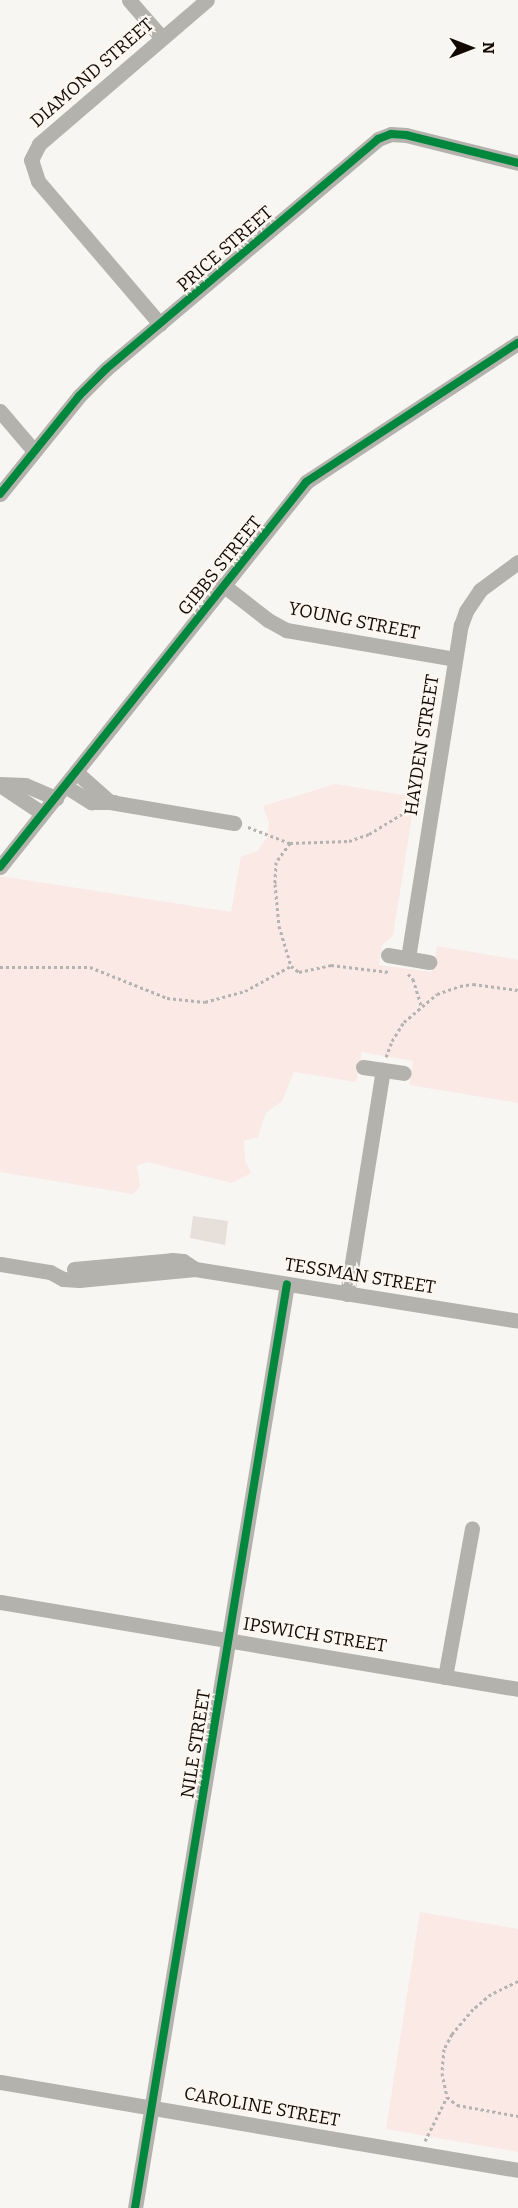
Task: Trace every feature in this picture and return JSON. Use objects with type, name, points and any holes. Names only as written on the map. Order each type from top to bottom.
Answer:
[{"type":"street","points":[[129,0],[162,38]]},
{"type":"street","name":"DIAMOND STREET","points":[[160,324],[38,181],[31,160],[39,144],[207,0]]},
{"type":"street","name":"PRICE STREET","points":[[0,494],[79,396],[369,144],[382,136],[406,135],[518,163]]},
{"type":"street","name":"GIBBS STREET","points":[[0,867],[306,482],[518,343]]},
{"type":"street","points":[[0,411],[34,451]]},
{"type":"street","name":"HAYDEN STREET","points":[[405,965],[461,625],[472,599],[489,582],[518,562]]},
{"type":"street","name":"YOUNG STREET","points":[[223,585],[268,620],[286,630],[455,659]]},
{"type":"street","points":[[76,772],[106,800],[234,823]]},
{"type":"street","points":[[0,784],[25,785],[60,792],[91,802],[114,802]]},
{"type":"street","points":[[0,784],[42,813]]},
{"type":"street","points":[[388,955],[405,965],[429,962]]},
{"type":"street","points":[[363,1067],[404,1073]]},
{"type":"street","points":[[347,1294],[383,1070]]},
{"type":"street","name":"TESSMAN STREET","points":[[0,1264],[50,1272],[63,1279],[79,1280],[195,1269],[518,1321]]},
{"type":"street","name":"NILE STREET","points":[[135,2208],[287,1284]]},
{"type":"street","points":[[446,1677],[472,1528]]},
{"type":"street","name":"IPSWICH STREET","points":[[0,1602],[518,1689]]},
{"type":"street","name":"CAROLINE STREET","points":[[0,2082],[518,2170]]},
{"type":"path","points":[[234,823],[290,843],[349,841],[369,834],[417,805]]},
{"type":"path","points":[[290,843],[276,862],[274,884],[279,926],[291,966],[298,972],[331,965],[392,972]]},
{"type":"path","points":[[405,965],[413,980],[421,1006]]},
{"type":"path","points":[[0,968],[90,967],[166,998],[205,1002],[245,991],[291,966]]},
{"type":"path","points":[[383,1070],[392,1041],[405,1022],[437,994],[460,986],[485,985],[518,990]]},
{"type":"path","points":[[421,2154],[447,2097],[442,2073],[442,2059],[444,2049],[452,2034],[491,1994],[518,1981]]},
{"type":"path","points":[[447,2097],[457,2105],[518,2115]]},
{"type":"shaded area","points":[[335,784],[415,797],[393,936],[382,945],[379,965],[432,972],[437,946],[518,960],[518,1103],[409,1085],[413,1061],[362,1052],[356,1082],[294,1072],[282,1101],[266,1113],[258,1137],[244,1141],[245,1161],[251,1173],[232,1183],[147,1162],[137,1166],[140,1186],[133,1194],[0,1172],[0,876],[231,912],[241,857],[257,851],[267,838],[269,823],[263,806]]},
{"type":"shaded area","points":[[420,1912],[518,1929],[518,2152],[386,2129]]},
{"type":"building","points":[[193,1216],[228,1221],[225,1245],[190,1238]]},
{"type":"cycle path","points":[[0,494],[79,396],[106,369],[378,139],[391,134],[406,135],[518,163]]},
{"type":"cycle path","points":[[0,867],[306,482],[518,343]]},
{"type":"cycle path","points":[[135,2208],[287,1284]]}]
